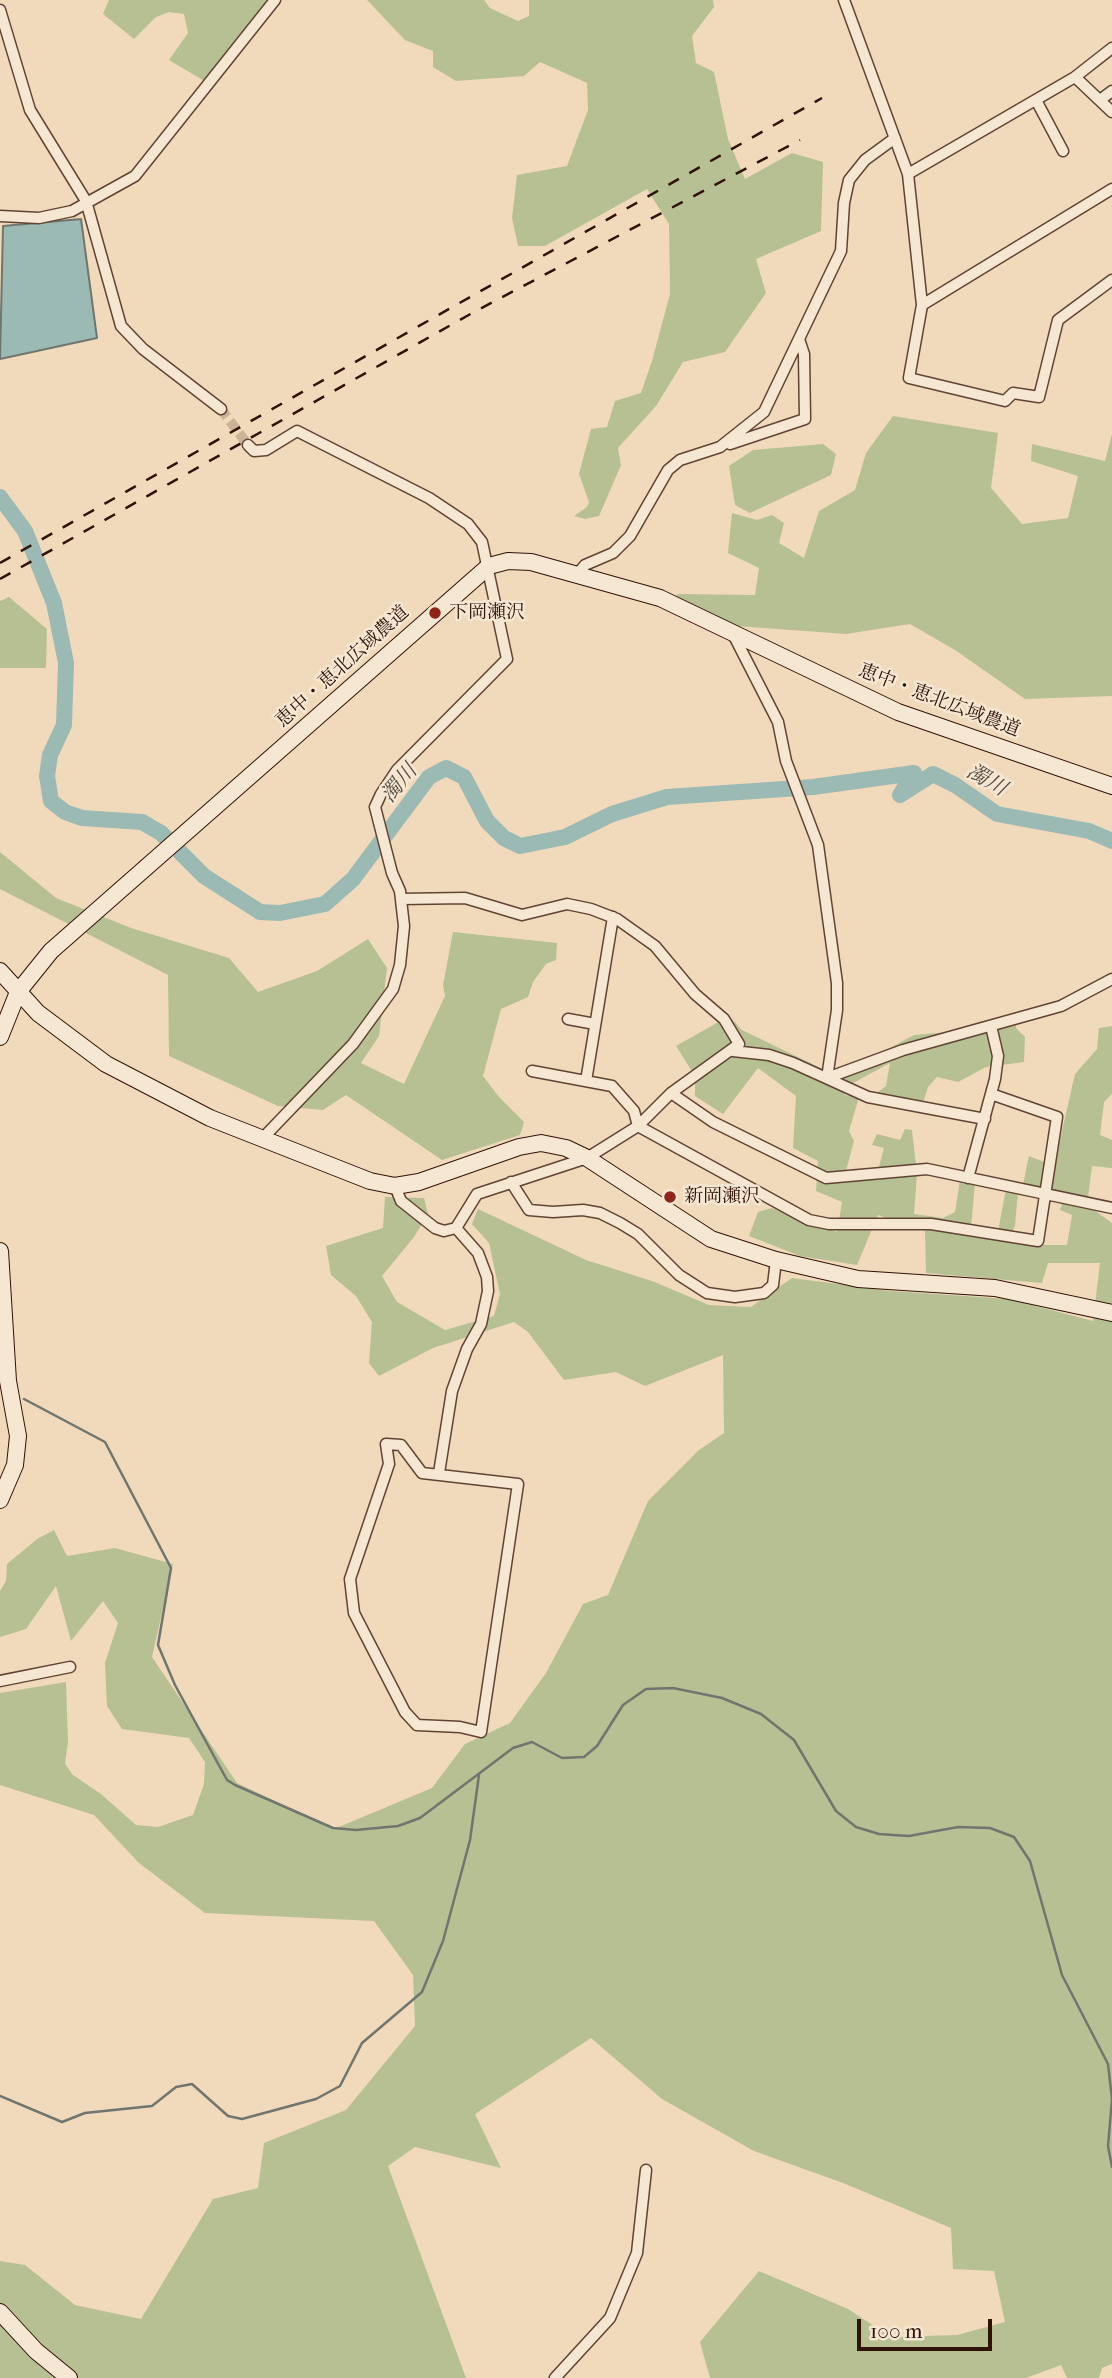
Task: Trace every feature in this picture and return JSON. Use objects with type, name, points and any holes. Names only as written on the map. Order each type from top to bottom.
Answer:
[{"type":"street","points":[[0,216],[55,216],[72,211],[127,181],[146,164],[275,0]]},
{"type":"street","points":[[844,0],[908,174],[922,305],[909,377],[1005,401],[1013,393],[1039,397],[1058,320],[1109,283],[1112,296]]},
{"type":"street","points":[[0,10],[30,110],[86,201],[121,326],[143,349],[221,408]]},
{"type":"street","points":[[908,174],[1075,77],[1112,48]]},
{"type":"street","points":[[1075,77],[1112,112]]},
{"type":"street","points":[[1100,100],[1112,90]]},
{"type":"street","points":[[1036,100],[1063,151]]},
{"type":"street","points":[[720,447],[764,412],[841,251],[844,204],[849,180],[865,160],[895,138]]},
{"type":"street","points":[[922,305],[1112,190]]},
{"type":"street","points":[[576,576],[585,565],[612,552],[630,536],[668,471],[680,460],[804,418],[804,354],[799,339]]},
{"type":"street","points":[[248,445],[254,452],[266,450],[297,431],[429,498],[468,524],[482,542],[489,566],[507,659],[397,770],[375,807],[401,899],[404,926],[400,965],[393,989],[383,1007],[353,1044],[261,1140]]},
{"type":"street","name":"恵中・恵北広域農道","points":[[0,1037],[18,992],[51,951],[489,566],[508,561],[531,562],[660,598],[898,712],[1112,786]]},
{"type":"street","points":[[731,631],[778,722],[786,761],[818,845],[836,983],[837,1010],[827,1078]]},
{"type":"street","points":[[395,1186],[401,1200],[435,1228],[444,1231],[456,1228],[477,1194],[587,1158],[638,1126],[671,1093],[733,1051],[739,1044],[724,1019],[695,994],[655,946],[613,918],[592,909],[567,904],[522,915],[465,898],[401,899]]},
{"type":"street","points":[[586,1081],[613,918]]},
{"type":"street","points":[[0,971],[38,1013],[106,1063],[168,1098],[261,1140],[370,1181],[395,1186],[419,1182],[519,1147],[541,1143],[566,1148],[587,1158],[711,1239],[776,1260],[858,1279],[899,1284],[995,1288],[1112,1313]]},
{"type":"street","points":[[827,1078],[902,1050],[1061,1006],[1112,979]]},
{"type":"street","points":[[568,1019],[595,1024]]},
{"type":"street","points":[[968,1178],[985,1119],[998,1056],[991,1026]]},
{"type":"street","points":[[733,1051],[769,1055],[867,1097],[985,1119]]},
{"type":"street","points":[[532,1071],[612,1086],[634,1111],[638,1126],[809,1220],[830,1224],[931,1224],[1038,1241],[1057,1116],[991,1094]]},
{"type":"street","points":[[671,1093],[713,1122],[814,1175],[841,1179],[927,1169],[1112,1208]]},
{"type":"street","points":[[511,1182],[529,1210],[583,1210],[600,1213],[620,1223],[638,1234],[678,1275],[707,1293],[735,1297],[764,1293],[773,1285],[776,1260]]},
{"type":"street","points":[[439,1474],[452,1391],[467,1349],[481,1324],[488,1291],[488,1277],[478,1253],[456,1228]]},
{"type":"street","points":[[0,1251],[8,1381],[18,1436],[15,1465],[0,1500]]},
{"type":"street","points":[[386,1444],[401,1445],[422,1473],[439,1474],[518,1484],[481,1732],[460,1727],[417,1726],[405,1712],[366,1638],[349,1595],[349,1579],[389,1464],[386,1444]]},
{"type":"street","points":[[0,1681],[71,1667]]},
{"type":"street","points":[[555,2378],[610,2318],[612,2305],[634,2264],[646,2170]]},
{"type":"street","points":[[0,2312],[36,2351],[69,2378]]},
{"type":"green space","points":[[109,0],[270,0],[206,82],[169,60],[188,33],[184,14],[169,12],[156,17],[134,39],[103,14]]},
{"type":"green space","points":[[367,0],[484,0],[490,8],[518,21],[529,16],[529,0],[713,0],[714,7],[692,36],[696,63],[714,72],[728,139],[745,179],[792,153],[823,162],[821,231],[756,259],[766,293],[725,352],[683,362],[656,406],[618,448],[621,465],[599,516],[585,519],[574,516],[587,507],[589,502],[579,474],[591,429],[607,427],[615,401],[641,393],[670,294],[669,224],[647,189],[545,246],[518,246],[512,218],[517,175],[567,166],[588,110],[587,83],[540,62],[524,76],[456,81],[433,67],[433,51],[405,40]]},
{"type":"green space","points":[[893,416],[998,433],[991,488],[1022,524],[1068,518],[1078,476],[1031,461],[1032,444],[1105,461],[1112,434],[1112,696],[1025,699],[955,650],[910,624],[846,634],[736,626],[670,600],[678,594],[755,595],[759,568],[728,553],[732,513],[757,520],[772,515],[784,523],[779,543],[804,558],[819,511],[855,490],[866,453]]},
{"type":"green space","points":[[823,444],[836,454],[831,475],[750,513],[735,505],[729,466],[753,450]]},
{"type":"green space","points":[[9,597],[47,629],[46,668],[0,668],[0,601]]},
{"type":"green space","points":[[0,852],[56,898],[131,928],[229,958],[258,992],[317,971],[368,939],[387,968],[379,1036],[361,1063],[404,1084],[445,996],[443,985],[453,932],[557,943],[556,960],[546,964],[533,982],[528,997],[501,1009],[483,1076],[524,1122],[520,1135],[442,1160],[346,1095],[323,1110],[278,1106],[169,1056],[168,975],[0,889]]},
{"type":"green space","points":[[1017,1015],[1016,1028],[1025,1037],[1024,1062],[986,1067],[958,1082],[937,1077],[928,1087],[924,1100],[896,1109],[885,1097],[873,1096],[886,1086],[890,1063],[842,1089],[845,1095],[859,1097],[849,1131],[854,1141],[843,1182],[876,1178],[884,1148],[872,1145],[877,1134],[900,1140],[905,1129],[912,1130],[917,1174],[914,1214],[943,1218],[955,1212],[960,1180],[975,1183],[971,1227],[998,1231],[1006,1189],[1018,1192],[1015,1226],[1009,1237],[1046,1245],[1067,1245],[1072,1215],[1060,1210],[1063,1202],[1023,1185],[1027,1165],[1029,1156],[1054,1166],[1075,1074],[1097,1049],[1099,1028],[1112,1026],[1112,1094],[1104,1102],[1100,1135],[1112,1140],[1112,1168],[1092,1166],[1087,1205],[1112,1223],[1112,2364],[1102,2368],[1099,2378],[1067,2378],[1061,2365],[1026,2378],[710,2378],[700,2342],[759,2271],[848,2309],[891,2337],[957,2335],[1005,2322],[994,2271],[953,2269],[951,2228],[843,2183],[754,2151],[662,2099],[591,2038],[475,2114],[501,2168],[415,2147],[388,2166],[466,2378],[0,2378],[0,2261],[25,2265],[75,2305],[141,2319],[213,2199],[258,2188],[264,2143],[346,2110],[415,2026],[413,1975],[374,1921],[205,1913],[139,1863],[94,1815],[0,1785],[0,1693],[66,1682],[68,1742],[65,1764],[73,1775],[101,1794],[136,1825],[158,1827],[193,1815],[204,1784],[205,1762],[189,1738],[122,1729],[107,1706],[105,1663],[118,1623],[103,1601],[71,1641],[56,1586],[26,1629],[0,1637],[0,1591],[6,1581],[7,1564],[37,1539],[54,1530],[67,1556],[115,1548],[173,1564],[152,1657],[237,1783],[334,1829],[432,1788],[465,1744],[510,1723],[546,1673],[583,1604],[608,1595],[648,1501],[699,1450],[724,1433],[723,1355],[645,1386],[616,1372],[564,1380],[528,1332],[514,1322],[433,1348],[379,1376],[369,1363],[372,1322],[356,1296],[331,1275],[326,1246],[383,1228],[385,1197],[424,1198],[428,1214],[414,1237],[382,1276],[397,1302],[445,1330],[494,1316],[500,1294],[489,1243],[472,1224],[478,1209],[586,1260],[652,1281],[709,1305],[751,1307],[792,1278],[891,1291],[1009,1299],[1093,1321],[1100,1263],[1048,1263],[1042,1283],[926,1273],[925,1231],[878,1215],[857,1265],[800,1256],[749,1236],[758,1212],[772,1208],[837,1232],[842,1202],[816,1191],[818,1161],[793,1148],[796,1096],[758,1068],[723,1114],[695,1096],[695,1076],[676,1046],[729,1016],[742,1030],[837,1076],[914,1035],[949,1032]]},
{"type":"water","points":[[81,219],[97,338],[0,359],[3,226]]},
{"type":"waterway","name":"濁川","points":[[0,497],[25,531],[54,603],[66,663],[64,725],[50,755],[47,776],[51,801],[65,812],[82,818],[142,822],[161,833],[204,876],[260,912],[280,913],[325,904],[353,879],[429,777],[446,768],[464,777],[487,821],[504,838],[520,846],[565,837],[612,814],[667,797],[813,787],[914,773],[900,795],[933,774],[955,785],[997,814],[1089,831],[1112,841]]},
{"type":"waterway","points":[[24,1399],[105,1442],[171,1568],[158,1645],[175,1685],[227,1780],[235,1785],[333,1828],[356,1830],[398,1826],[420,1818],[513,1748],[532,1742],[562,1758],[584,1757],[597,1746],[623,1705],[646,1689],[673,1688],[722,1698],[761,1714],[794,1740],[836,1811],[856,1827],[879,1834],[909,1836],[958,1827],[990,1828],[1014,1837],[1030,1861],[1062,1975],[1108,2064],[1112,2099],[1108,2146],[1112,2167]]},
{"type":"waterway","points":[[0,2096],[62,2122],[85,2113],[152,2106],[176,2087],[192,2084],[228,2116],[242,2119],[316,2099],[340,2086],[362,2043],[422,1992],[443,1941],[470,1840],[479,1775]]},
{"type":"tunnel","points":[[221,409],[248,445]]},
{"type":"railway","points":[[0,563],[822,98]]},
{"type":"railway","points":[[0,579],[474,312],[800,140]]},
{"type":"place","name":"下岡瀬沢","points":[[435,613]]},
{"type":"place","name":"新岡瀬沢","points":[[670,1197]]}]
